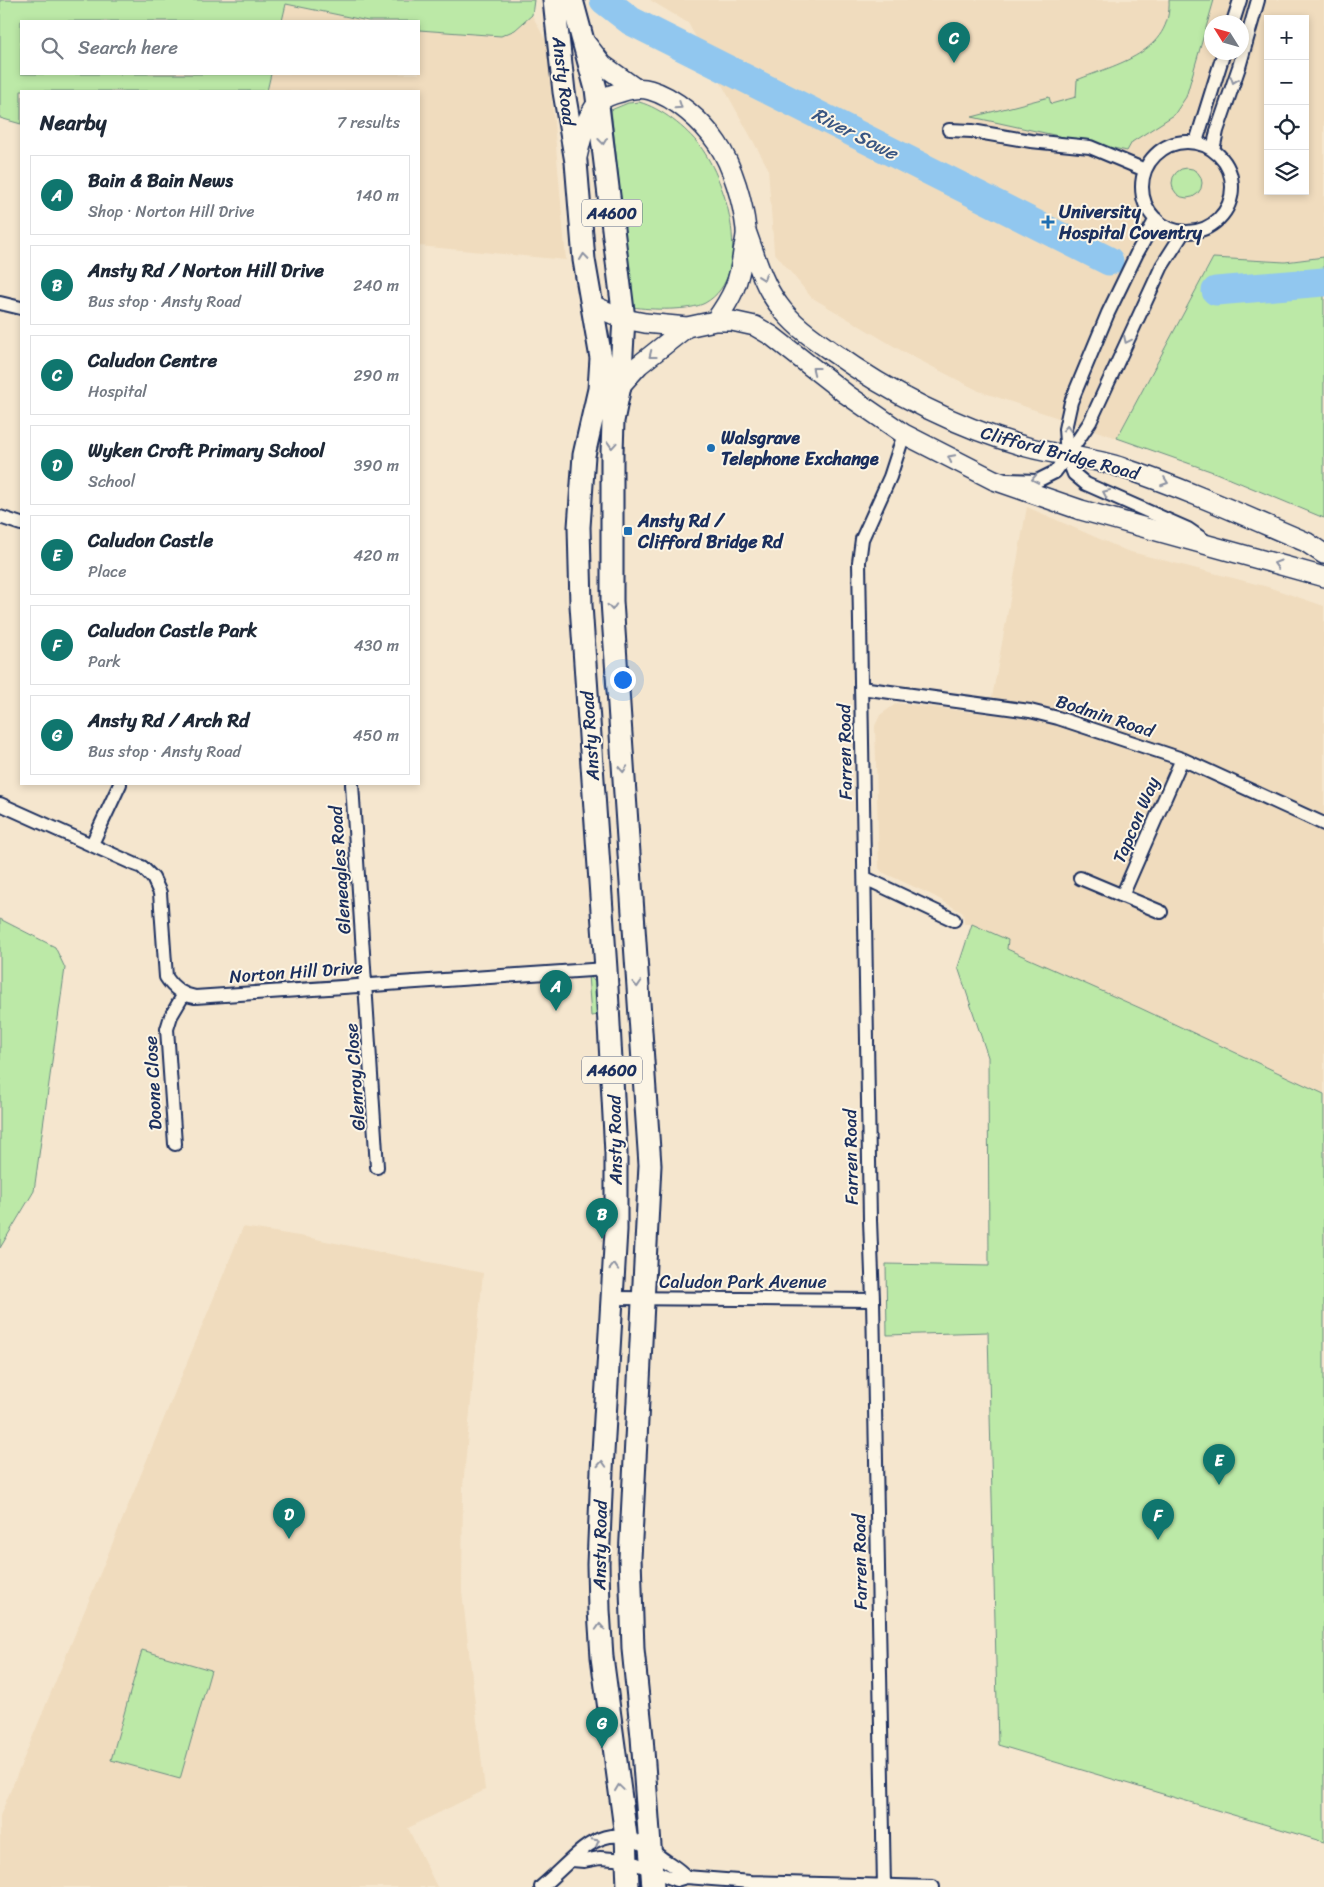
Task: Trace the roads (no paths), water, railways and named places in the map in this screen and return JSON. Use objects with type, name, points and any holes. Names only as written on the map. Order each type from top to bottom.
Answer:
[{"type":"highway","name":"Ansty Road","points":[[554,0],[564,92],[576,162]]},
{"type":"highway","name":"Ansty Road","points":[[572,0],[585,42]]},
{"type":"highway","name":"A4600","points":[[585,42],[598,103],[624,319],[619,392]]},
{"type":"highway","name":"A4600","points":[[576,162],[584,260],[592,305]]},
{"type":"highway","name":"Ansty Road","points":[[592,305],[601,358],[599,389],[584,455],[579,527],[581,605],[606,969],[616,1153],[616,1230],[602,1470],[598,1564],[599,1610],[602,1657],[626,1836],[628,1887]]},
{"type":"highway","name":"Ansty Road","points":[[619,392],[613,422],[612,601],[650,1165],[630,1558],[633,1649],[653,1879]]},
{"type":"highway","points":[[606,969],[614,968],[621,963],[624,954],[621,923],[622,858],[627,824]]},
{"type":"main road","name":"Ansty Road","points":[[585,42],[603,65],[635,88]]},
{"type":"main road","points":[[576,162],[587,121],[598,103],[614,94],[635,88],[650,90],[664,96],[701,123],[718,144],[737,188],[746,231],[740,274],[731,299],[715,321]]},
{"type":"main road","name":"Clifford Bridge Road","points":[[746,231],[766,285],[777,304],[800,329],[884,386],[979,432],[1029,448],[1121,467],[1174,486],[1306,542],[1324,554]]},
{"type":"main road","points":[[592,305],[624,319],[687,327],[715,321],[749,324],[772,336],[846,394],[904,434],[994,480],[1081,510],[1324,578]]},
{"type":"main road","points":[[619,392],[639,364],[687,327]]},
{"type":"street","points":[[1235,15],[1240,0]]},
{"type":"street","points":[[1213,150],[1217,131],[1239,67],[1258,0]]},
{"type":"street","points":[[1196,142],[1222,60]]},
{"type":"street","points":[[949,130],[972,131],[1031,141],[1090,147],[1145,170]]},
{"type":"street","points":[[1196,142],[1213,150],[1222,158],[1230,172],[1233,188],[1231,199],[1224,213],[1213,225],[1199,231],[1183,233],[1156,219],[1146,208],[1142,183],[1145,170],[1152,158],[1163,149],[1176,143],[1196,142]]},
{"type":"street","points":[[1156,219],[1108,313],[1071,402],[1066,429],[1067,456],[1074,474],[1086,484],[1188,529],[1212,546]]},
{"type":"street","points":[[994,480],[1037,480],[1055,472],[1090,422],[1162,266],[1183,233]]},
{"type":"street","points":[[0,303],[20,308]]},
{"type":"street","name":"Farren Road","points":[[884,1886],[870,1220],[860,562],[862,538],[890,477],[904,434]]},
{"type":"street","points":[[0,517],[20,524]]},
{"type":"street","name":"Bodmin Road","points":[[861,688],[1030,711],[1058,718],[1182,759],[1217,773],[1324,824]]},
{"type":"street","name":"Tapcon Way","points":[[1122,896],[1182,759]]},
{"type":"street","points":[[92,844],[120,785]]},
{"type":"street","name":"Gleneagles Road","points":[[352,785],[366,984]]},
{"type":"street","points":[[0,804],[142,868],[153,878],[160,893],[166,977],[173,987],[184,994]]},
{"type":"street","points":[[865,878],[954,920]]},
{"type":"street","points":[[1080,878],[1161,912]]},
{"type":"street","name":"Norton Hill Drive","points":[[184,994],[195,997],[606,969]]},
{"type":"street","name":"Glenroy Close","points":[[366,984],[378,1167]]},
{"type":"street","name":"Doone Close","points":[[175,1144],[167,1029],[171,1016],[184,994]]},
{"type":"street","name":"Caludon Park Avenue","points":[[612,1298],[873,1300]]},
{"type":"street","points":[[540,1887],[581,1850],[604,1838],[616,1835],[640,1841],[663,1860],[680,1869],[686,1877]]},
{"type":"street","points":[[572,1860],[584,1861],[600,1858],[627,1860],[653,1879],[676,1880],[686,1877],[752,1882],[933,1887]]},
{"type":"waterway","name":"River Sowe","points":[[604,0],[631,21],[1109,261]]},
{"type":"waterway","name":"River Sowe","points":[[1216,291],[1324,282]]},
{"type":"place","name":"Caludon Centre","points":[[954,63]]},
{"type":"place","name":"University Hospital Coventry","points":[[1048,222]]},
{"type":"place","name":"Walsgrave Telephone Exchange","points":[[711,448]]},
{"type":"place","name":"Ansty Rd / Clifford Bridge Rd","points":[[628,531]]},
{"type":"place","name":"Bain & Bain News","points":[[556,1011]]},
{"type":"place","name":"Ansty Rd / Norton Hill Drive","points":[[602,1239]]},
{"type":"place","name":"Caludon Castle","points":[[1219,1485]]},
{"type":"place","name":"Wyken Croft Primary School","points":[[289,1539]]},
{"type":"place","name":"Caludon Castle Park","points":[[1158,1540]]},
{"type":"place","name":"Ansty Rd / Arch Rd","points":[[602,1748]]}]
